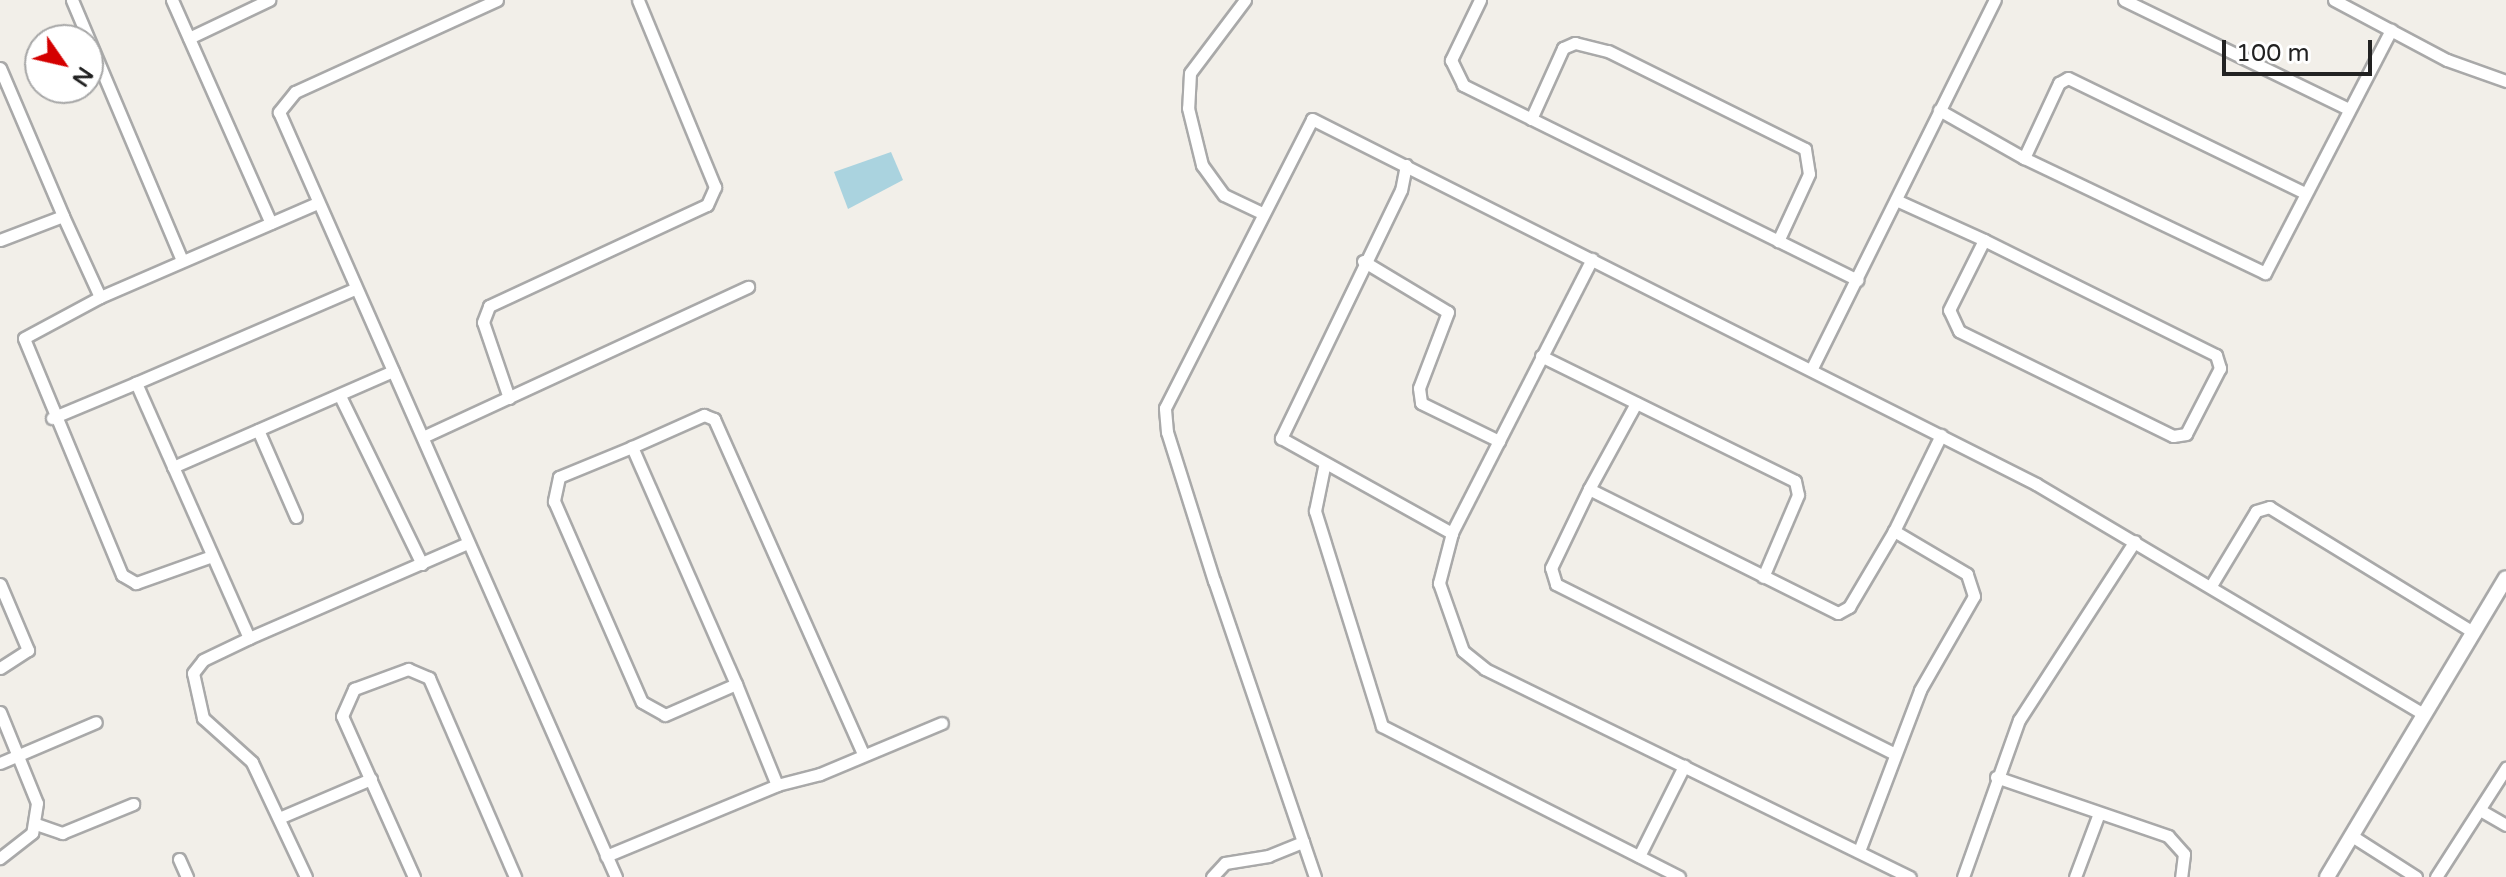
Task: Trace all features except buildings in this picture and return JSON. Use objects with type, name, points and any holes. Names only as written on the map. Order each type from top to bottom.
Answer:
[{"type":"street","points":[[72,0],[182,261]]},
{"type":"street","points":[[172,0],[271,223]]},
{"type":"street","points":[[189,38],[269,0]]},
{"type":"street","points":[[497,0],[285,97],[281,125],[354,289],[425,436],[468,543],[616,877]]},
{"type":"street","points":[[509,398],[483,322],[489,306],[707,205],[715,187],[638,0]]},
{"type":"street","points":[[1245,0],[1190,73],[1188,108],[1202,165],[1224,195],[1262,213]]},
{"type":"street","points":[[1480,0],[1451,71],[1463,85],[1857,280]]},
{"type":"street","points":[[1812,368],[1995,0]]},
{"type":"street","points":[[2124,0],[2348,109]]},
{"type":"street","points":[[2334,0],[2391,30],[2506,81]]},
{"type":"street","points":[[1939,110],[2024,158],[2259,274],[2271,268],[2305,193],[2391,30]]},
{"type":"street","points":[[1531,119],[1563,48],[1575,43],[1608,51],[1805,149],[1809,174],[1778,241]]},
{"type":"street","points":[[0,68],[100,297]]},
{"type":"street","points":[[2024,158],[2059,83],[2072,78],[2305,193]]},
{"type":"street","points":[[1315,877],[1166,420],[1167,399],[1312,119],[1941,435],[2212,584],[2422,713]]},
{"type":"street","points":[[1406,165],[1401,190],[1363,261],[1281,438],[1324,467],[1452,533]]},
{"type":"street","points":[[1896,200],[1984,240],[2216,355],[2220,368],[2186,434],[2173,436],[1959,331],[1949,310],[1984,240]]},
{"type":"street","points":[[212,556],[136,583],[122,575],[52,418],[24,338],[100,297],[317,203]]},
{"type":"street","points":[[0,240],[63,216]]},
{"type":"street","points":[[1592,259],[1452,533],[1439,583],[1463,651],[1485,669],[1910,877]]},
{"type":"street","points":[[1363,261],[1448,312],[1419,388],[1421,403],[1499,441]]},
{"type":"street","points":[[425,436],[748,287]]},
{"type":"street","points":[[52,418],[354,289]]},
{"type":"street","points":[[1541,356],[1795,481],[1798,495],[1763,577]]},
{"type":"street","points":[[173,467],[393,371]]},
{"type":"street","points":[[136,383],[249,638]]},
{"type":"street","points":[[340,396],[422,564]]},
{"type":"street","points":[[1636,403],[1551,568],[1556,584],[1893,753]]},
{"type":"street","points":[[736,684],[665,715],[642,702],[554,501],[559,477],[569,469],[632,447],[704,415],[714,419],[863,754]]},
{"type":"street","points":[[258,430],[296,517]]},
{"type":"street","points":[[1589,489],[1838,613],[1849,607],[1894,531],[1941,435]]},
{"type":"street","points":[[632,447],[777,785]]},
{"type":"street","points":[[1324,467],[1315,511],[1382,726],[1679,877]]},
{"type":"street","points":[[2212,584],[2256,511],[2269,507],[2473,632]]},
{"type":"street","points":[[1859,851],[1893,753],[1975,586],[1967,574],[1894,531]]},
{"type":"street","points":[[1963,877],[1996,777],[2019,720],[2135,541]]},
{"type":"street","points":[[306,877],[252,762],[203,718],[191,684],[203,660],[468,543]]},
{"type":"street","points":[[2327,877],[2422,713],[2506,578]]},
{"type":"street","points":[[0,584],[28,650],[0,668]]},
{"type":"street","points":[[414,877],[342,716],[345,701],[366,682],[395,671],[420,672],[429,678],[515,877]]},
{"type":"street","points":[[0,712],[36,796],[36,824],[24,843],[0,858]]},
{"type":"street","points":[[0,763],[96,722]]},
{"type":"street","points":[[606,856],[777,785],[942,723]]},
{"type":"street","points":[[1639,856],[1684,766]]},
{"type":"street","points":[[2436,877],[2506,768]]},
{"type":"street","points":[[1996,777],[2175,840],[2184,854],[2181,877]]},
{"type":"street","points":[[279,818],[371,779]]},
{"type":"street","points":[[36,824],[62,833],[133,804]]},
{"type":"street","points":[[2480,810],[2506,825]]},
{"type":"street","points":[[2075,877],[2099,813]]},
{"type":"street","points":[[2352,836],[2416,877]]},
{"type":"street","points":[[1212,877],[1225,863],[1268,856],[1303,842]]},
{"type":"street","points":[[179,859],[186,877]]},
{"type":"water","points":[[891,152],[903,180],[848,209],[834,172]]}]
